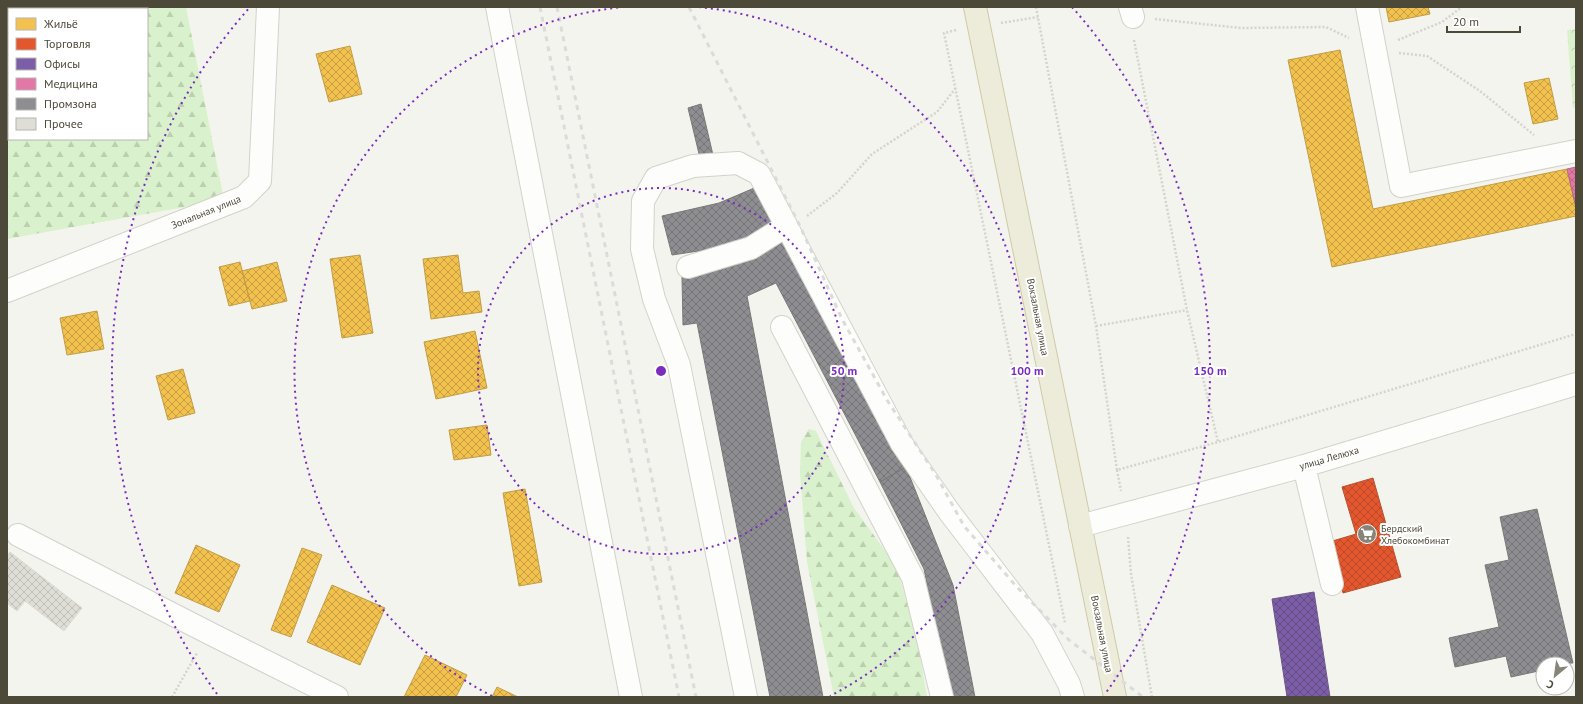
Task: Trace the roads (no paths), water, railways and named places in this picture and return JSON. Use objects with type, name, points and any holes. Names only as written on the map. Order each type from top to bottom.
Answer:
[{"type":"highway","name":"Вокзальная улица","points":[[977,17],[1115,697]]},
{"type":"street","name":"Зональная улица","points":[[7,291],[244,197],[260,182],[268,7]]},
{"type":"street","points":[[497,7],[631,697]]},
{"type":"street","points":[[1367,7],[1401,186],[1576,151]]},
{"type":"street","points":[[746,697],[679,365],[654,299],[642,249],[642,201],[656,178],[694,166],[738,163],[759,174],[902,444],[950,513],[1042,633],[1069,684],[1073,697]]},
{"type":"street","points":[[688,267],[751,248],[786,226]]},
{"type":"street","points":[[782,327],[913,578],[942,697]]},
{"type":"street","name":"улица Лелюха","points":[[1080,526],[1304,466],[1576,384]]},
{"type":"street","points":[[1304,466],[1332,584]]},
{"type":"street","points":[[18,535],[208,634],[337,697]]},
{"type":"railway","points":[[540,7],[679,697]]},
{"type":"railway","points":[[557,7],[696,697]]},
{"type":"railway","points":[[689,7],[800,226],[842,319],[887,400],[936,475],[964,526],[1016,586],[1069,640],[1143,697]]},
{"type":"place","name":"Бердский Хлебокомбинат","points":[[1367,534]]}]
